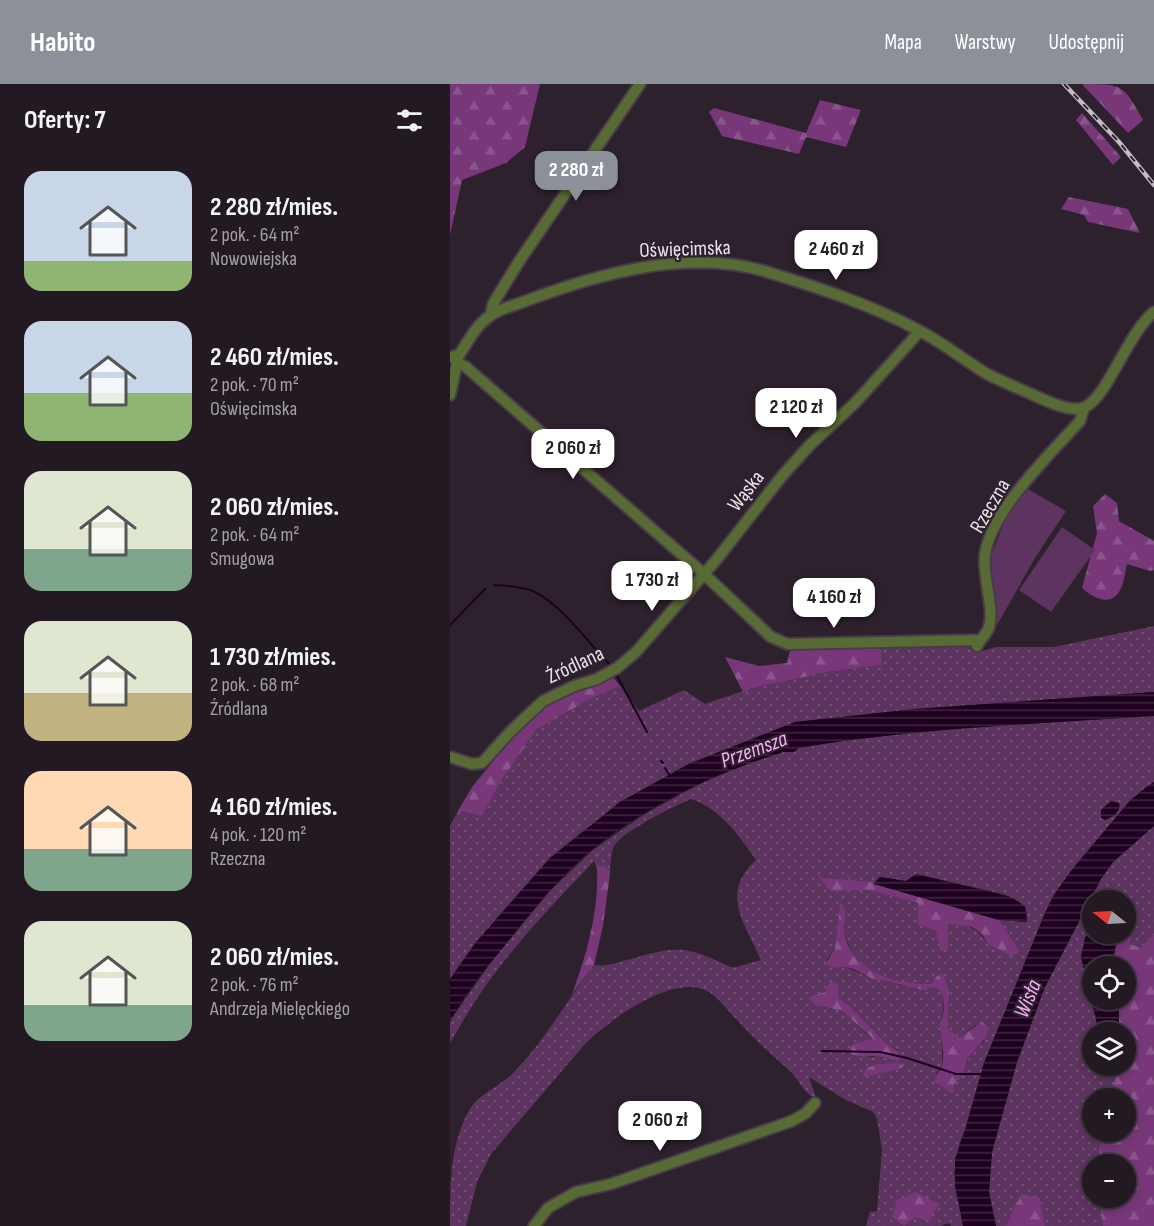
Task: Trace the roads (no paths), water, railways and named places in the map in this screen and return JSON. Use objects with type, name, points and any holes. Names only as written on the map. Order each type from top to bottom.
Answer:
[{"type":"street","points":[[491,315],[493,304],[518,263],[640,84]]},
{"type":"street","name":"Oświęcimska","points":[[456,358],[478,327],[491,315],[543,294],[617,273],[690,264],[720,264],[748,267],[789,279],[889,315],[920,331],[987,374],[1069,409],[1084,408]]},
{"type":"street","points":[[1084,408],[1101,391],[1130,340],[1146,318],[1154,312]]},
{"type":"street","name":"Wąska","points":[[704,574],[809,446],[855,403],[920,331]]},
{"type":"street","points":[[450,395],[456,358]]},
{"type":"street","name":"Rzeczna","points":[[456,358],[704,574],[771,637],[788,644],[978,643],[989,629],[991,618],[984,569],[986,552],[993,533],[1024,484],[1080,421],[1084,408]]},
{"type":"street","name":"Źródlana","points":[[450,757],[472,764],[482,763],[543,701],[614,670],[636,652],[704,574]]},
{"type":"street","points":[[534,1226],[548,1208],[576,1192],[611,1184],[792,1121],[806,1113],[815,1103]]},
{"type":"water","name":"Przemsza","points":[[1154,692],[1154,716],[976,727],[843,741],[799,748],[794,752],[783,752],[708,780],[636,818],[581,859],[549,892],[485,969],[450,1021],[450,979],[476,942],[550,858],[620,802],[689,764],[795,722],[915,709]]},
{"type":"water","name":"Wisła","points":[[1154,782],[1154,826],[1113,862],[1095,890],[1082,890],[1082,916],[1045,987],[1017,1062],[992,1152],[989,1192],[996,1226],[963,1226],[955,1187],[955,1159],[984,1063],[1050,902],[1078,862],[1139,793]]},
{"type":"water","points":[[1111,801],[1119,803],[1120,806],[1118,812],[1105,820],[1101,818],[1101,810]]},
{"type":"water","points":[[916,874],[1011,897],[1025,906],[1027,922],[999,920],[874,884],[880,877],[906,881]]},
{"type":"water","points":[[1084,944],[1116,944],[1114,956],[1082,956],[1082,961],[1081,957]]},
{"type":"water","points":[[1094,1010],[1118,1010],[1119,1022],[1097,1022]]},
{"type":"waterway","points":[[494,585],[527,589],[546,599],[566,616],[611,666]]},
{"type":"waterway","points":[[450,625],[485,589]]},
{"type":"waterway","points":[[616,674],[647,732]]},
{"type":"waterway","points":[[665,768],[670,776]]},
{"type":"waterway","points":[[822,1051],[880,1052],[956,1074],[981,1074]]},
{"type":"railway","points":[[1064,84],[1119,142],[1154,185]]}]
